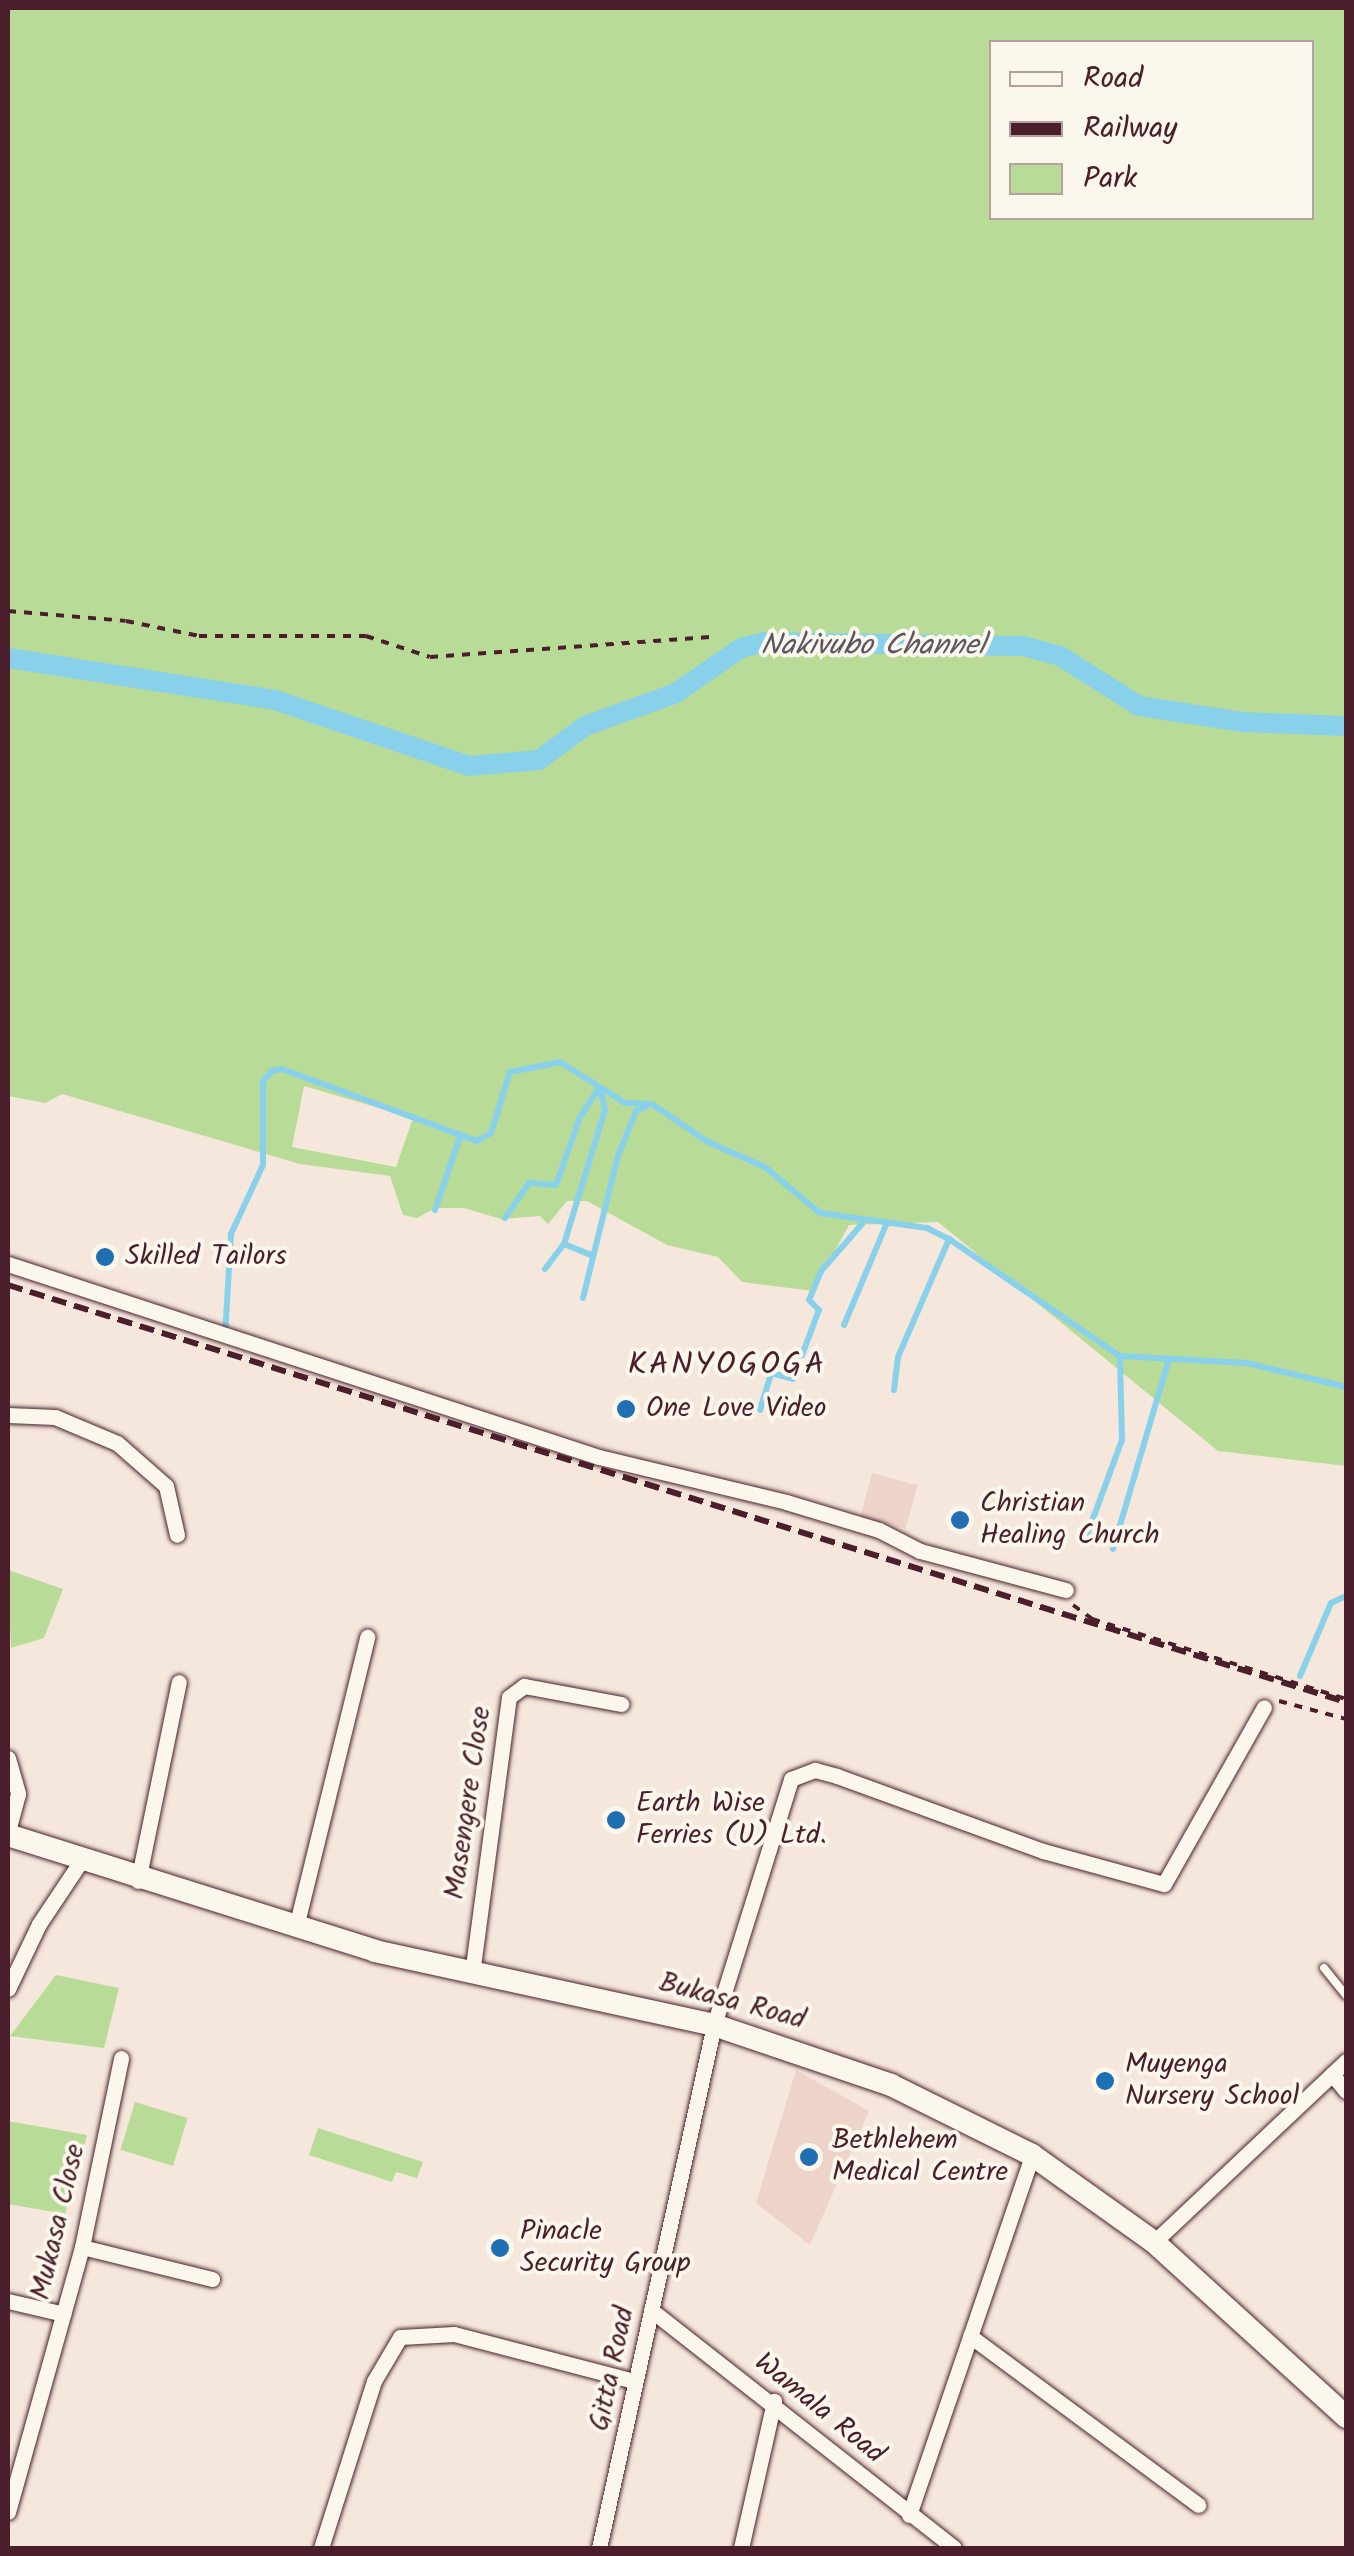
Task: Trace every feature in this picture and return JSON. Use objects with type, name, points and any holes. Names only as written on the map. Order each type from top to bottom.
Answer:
[{"type":"street","points":[[8,1264],[600,1457],[786,1502],[879,1530],[920,1551],[1066,1590]]},
{"type":"street","points":[[8,1414],[55,1417],[117,1442],[166,1486],[177,1535]]},
{"type":"street","points":[[296,1927],[367,1638]]},
{"type":"street","points":[[138,1881],[179,1682]]},
{"type":"street","name":"Masengere Close","points":[[472,1974],[512,1692],[524,1686],[621,1704]]},
{"type":"street","name":"Gitta Road","points":[[599,2548],[714,2025],[786,1790],[800,1772],[837,1776],[1044,1851],[1164,1884],[1269,1703]]},
{"type":"street","points":[[8,1758],[18,1794],[8,1834]]},
{"type":"street","name":"Bukasa Road","points":[[8,1834],[138,1881],[296,1927],[472,1974],[714,2025],[891,2085],[1032,2155],[1154,2242],[1346,2418]]},
{"type":"street","points":[[8,1990],[39,1924],[81,1861]]},
{"type":"street","name":"Mukasa Close","points":[[8,2512],[82,2247],[121,2058]]},
{"type":"street","points":[[1154,2242],[1346,2061]]},
{"type":"street","points":[[1332,2074],[1346,2091]]},
{"type":"street","points":[[910,2515],[1032,2155]]},
{"type":"street","points":[[82,2247],[212,2279]]},
{"type":"street","points":[[8,2301],[64,2314]]},
{"type":"street","name":"Wamala Road","points":[[651,2310],[774,2401],[954,2548]]},
{"type":"street","points":[[321,2548],[374,2381],[400,2337],[454,2334],[634,2381]]},
{"type":"street","points":[[970,2336],[1198,2505]]},
{"type":"street","points":[[740,2548],[774,2401]]},
{"type":"lane","points":[[1324,1968],[1346,1995]]},
{"type":"path","points":[[8,611],[199,636],[366,636],[430,658],[710,637]]},
{"type":"path","points":[[1066,1590],[1092,1619],[1346,1699]]},
{"type":"path","points":[[1269,1703],[1346,1719]]},
{"type":"shaded area","points":[[872,1473],[917,1485],[906,1529],[860,1516]]},
{"type":"shaded area","name":"Bethlehem Medical Centre","points":[[796,2070],[869,2111],[810,2245],[756,2203]]},
{"type":"green space","points":[[8,8],[1346,8],[1346,1466],[1218,1451],[938,1222],[849,1225],[813,1291],[742,1282],[718,1257],[667,1245],[587,1201],[567,1201],[548,1224],[540,1216],[501,1219],[464,1208],[436,1208],[417,1218],[403,1215],[390,1176],[300,1164],[62,1094],[45,1103],[8,1096]],"holes":[[[304,1086],[413,1118],[396,1167],[292,1147]]]},
{"type":"green space","points":[[8,1570],[63,1589],[44,1638],[11,1648]]},
{"type":"green space","points":[[56,1975],[119,1988],[104,2048],[10,2036]]},
{"type":"green space","points":[[135,2102],[188,2118],[173,2166],[120,2150]]},
{"type":"green space","points":[[8,2121],[87,2135],[65,2214],[8,2204]]},
{"type":"green space","points":[[318,2128],[423,2162],[417,2178],[396,2172],[392,2182],[309,2155]]},
{"type":"waterway","name":"Nakivubo Channel","points":[[8,658],[275,700],[469,766],[539,760],[585,726],[676,693],[741,648],[765,642],[1023,646],[1060,656],[1139,706],[1242,722],[1346,726]]},
{"type":"waterway","points":[[225,1336],[231,1234],[263,1165],[263,1081],[272,1071],[282,1069],[477,1141],[491,1133],[510,1072],[560,1062],[625,1103],[652,1104],[708,1142],[765,1167],[820,1213],[927,1228],[949,1239],[1120,1356],[1247,1363],[1346,1387]]},
{"type":"waterway","points":[[505,1218],[529,1183],[556,1185],[580,1117],[599,1088]]},
{"type":"waterway","points":[[545,1269],[564,1244],[605,1110],[600,1088]]},
{"type":"waterway","points":[[583,1298],[618,1156],[636,1111],[649,1105]]},
{"type":"waterway","points":[[435,1210],[461,1134]]},
{"type":"waterway","points":[[760,1410],[771,1373],[793,1379],[819,1310],[809,1300],[822,1270],[862,1224]]},
{"type":"waterway","points":[[844,1325],[886,1225]]},
{"type":"waterway","points":[[894,1390],[898,1357],[949,1239]]},
{"type":"waterway","points":[[564,1244],[593,1256]]},
{"type":"waterway","points":[[1087,1535],[1122,1440],[1120,1356]]},
{"type":"waterway","points":[[1113,1549],[1169,1359]]},
{"type":"waterway","points":[[1300,1676],[1331,1603],[1346,1596]]},
{"type":"railway","points":[[8,1285],[1346,1702]]},
{"type":"place","name":"Skilled Tailors","points":[[105,1257]]},
{"type":"place","name":"One Love Video","points":[[626,1409]]},
{"type":"place","name":"Christian Healing Church","points":[[960,1520]]},
{"type":"place","name":"Earth Wise Ferries (U) Ltd.","points":[[616,1820]]},
{"type":"place","name":"Muyenga Nursery School","points":[[1105,2081]]},
{"type":"place","name":"Bethlehem Medical Centre","points":[[809,2157]]},
{"type":"place","name":"Pinacle Security Group","points":[[500,2248]]},
{"type":"district","name":"KANYOGOGA","points":[[727,1366]]}]
